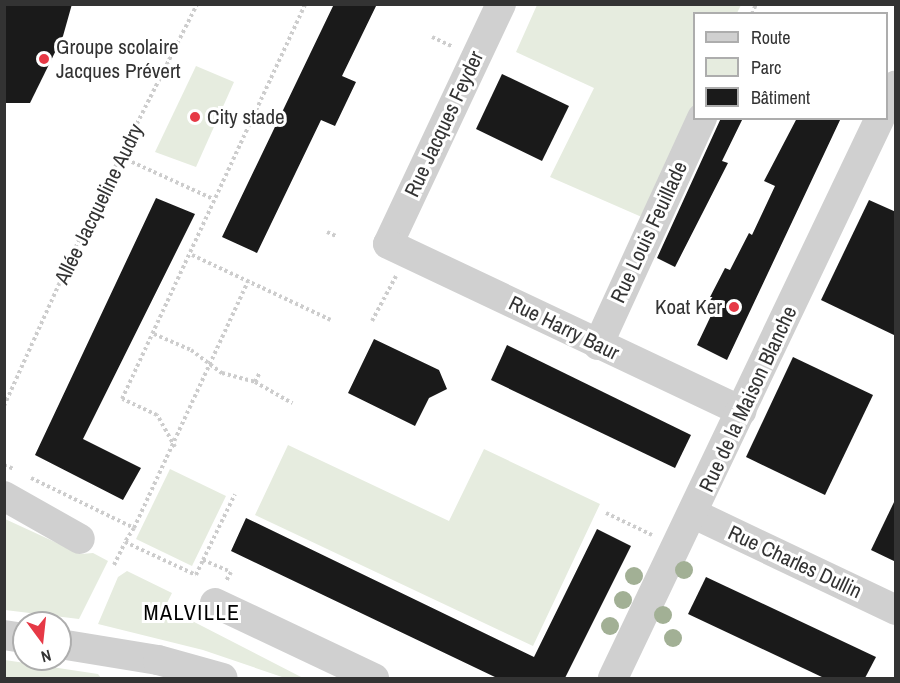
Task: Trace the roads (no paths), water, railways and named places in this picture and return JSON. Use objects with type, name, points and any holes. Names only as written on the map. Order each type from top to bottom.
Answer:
[{"type":"street","name":"Rue Jacques Feyder","points":[[394,255],[501,4]]},
{"type":"street","points":[[888,101],[896,86]]},
{"type":"street","name":"Rue Louis Feuillade","points":[[598,345],[701,120]]},
{"type":"street","name":"Rue de la Maison Blanche","points":[[613,678],[694,514],[879,120]]},
{"type":"street","name":"Rue Harry Baur","points":[[394,255],[742,411]]},
{"type":"street","points":[[4,496],[80,539]]},
{"type":"street","name":"Rue Charles Dullin","points":[[694,514],[896,610]]},
{"type":"street","points":[[215,603],[328,669],[374,678]]},
{"type":"street","points":[[72,647],[156,669],[223,678]]},
{"type":"place","name":"Groupe scolaire Jacques Prévert","points":[[44,59]]},
{"type":"place","name":"City stade","points":[[195,117]]},
{"type":"place","name":"Koat Ker","points":[[734,307]]},
{"type":"district","name":"MALVILLE","points":[[192,613]]}]
